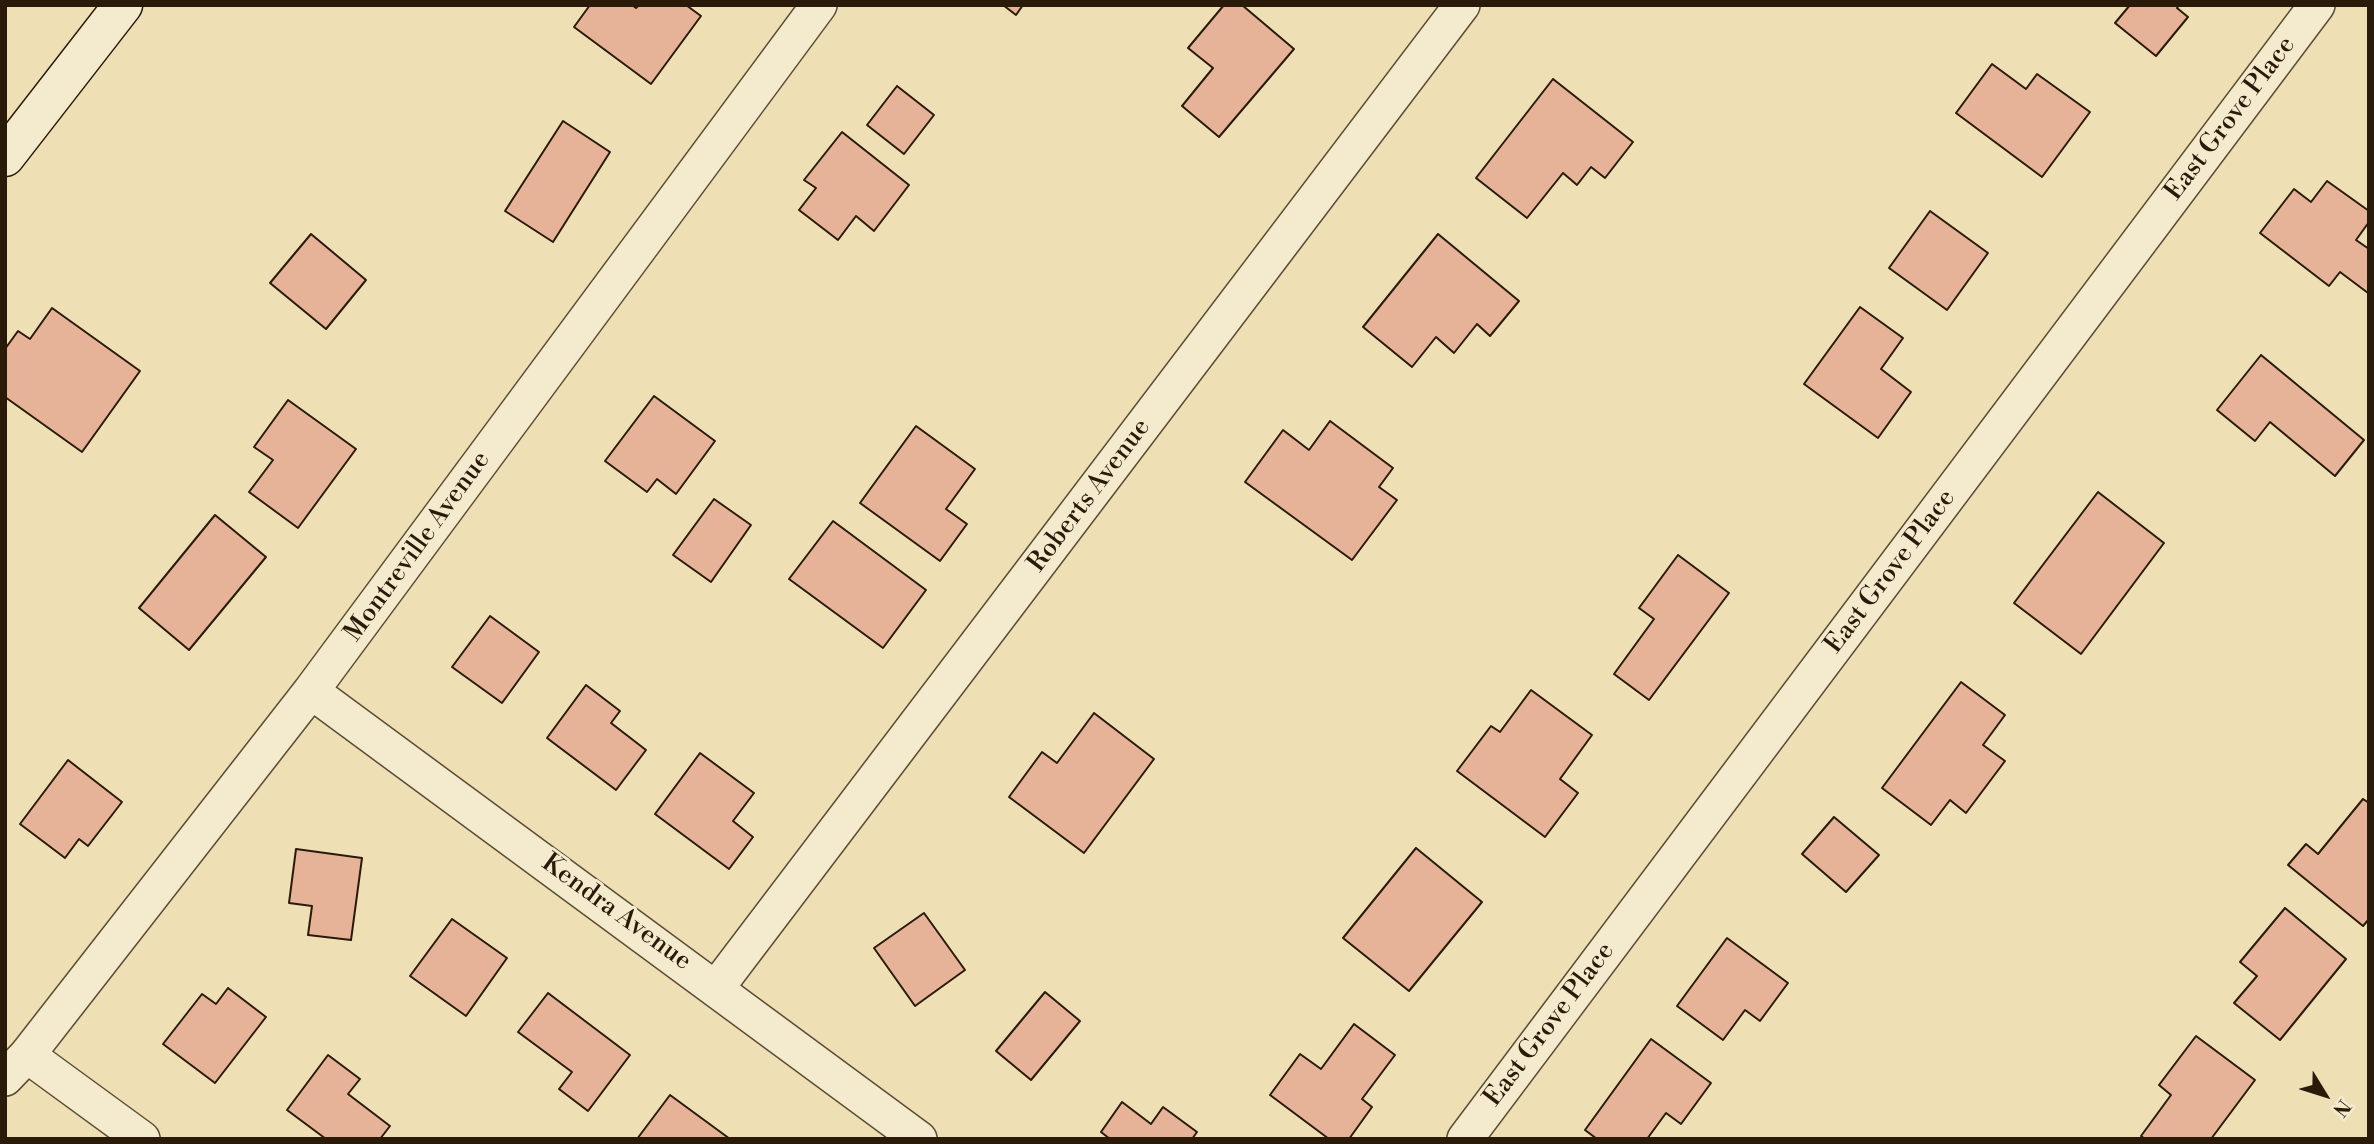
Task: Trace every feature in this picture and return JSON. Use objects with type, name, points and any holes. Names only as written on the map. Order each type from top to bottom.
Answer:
[{"type":"main road","points":[[5,157],[123,5]]},
{"type":"street","name":"Montreville Avenue","points":[[16,1066],[312,691],[819,5]]},
{"type":"street","name":"Roberts Avenue","points":[[717,987],[1462,5]]},
{"type":"street","name":"East Grove Place","points":[[1465,1139],[2317,5]]},
{"type":"street","name":"Kendra Avenue","points":[[312,691],[717,987],[919,1139]]},
{"type":"street","points":[[16,1066],[142,1139]]},
{"type":"building","points":[[590,5],[632,5],[636,8],[639,5],[686,5],[701,16],[651,84],[574,27]]},
{"type":"building","points":[[1003,5],[1023,5],[1016,15]]},
{"type":"building","points":[[1224,5],[1242,5],[1294,49],[1219,137],[1182,106],[1213,68],[1188,48]]},
{"type":"building","points":[[2130,5],[2179,5],[2177,8],[2188,17],[2156,56],[2115,23]]},
{"type":"building","points":[[1992,64],[2026,89],[2037,74],[2090,112],[2042,177],[1956,113]]},
{"type":"building","points":[[1553,79],[1633,142],[1605,178],[1591,167],[1577,185],[1563,173],[1527,218],[1476,178]]},
{"type":"building","points":[[897,86],[934,115],[904,154],[867,125]]},
{"type":"building","points":[[563,121],[610,152],[553,242],[505,211]]},
{"type":"building","points":[[842,132],[909,185],[874,231],[856,216],[838,240],[799,210],[816,188],[804,180]]},
{"type":"building","points":[[2327,181],[2369,211],[2369,222],[2356,240],[2369,249],[2368,293],[2340,272],[2329,286],[2260,233],[2294,189],[2311,202]]},
{"type":"building","points":[[1930,211],[1988,253],[1947,310],[1889,268]]},
{"type":"building","points":[[311,234],[366,280],[326,329],[270,283]]},
{"type":"building","points":[[1438,234],[1519,301],[1490,336],[1477,324],[1454,353],[1436,337],[1412,367],[1363,327]]},
{"type":"building","points":[[1860,307],[1903,338],[1881,369],[1911,392],[1878,438],[1804,384]]},
{"type":"building","points":[[52,308],[140,371],[82,452],[5,397],[5,349],[18,331],[30,339]]},
{"type":"building","points":[[2261,355],[2364,440],[2335,476],[2270,422],[2255,441],[2217,410]]},
{"type":"building","points":[[654,396],[715,441],[676,494],[657,479],[647,492],[605,461]]},
{"type":"building","points":[[288,400],[356,449],[298,528],[249,492],[273,460],[254,447]]},
{"type":"building","points":[[1330,421],[1393,468],[1379,487],[1397,500],[1352,560],[1245,482],[1283,430],[1309,450]]},
{"type":"building","points":[[916,426],[975,469],[946,509],[967,524],[940,561],[860,503]]},
{"type":"building","points":[[2098,492],[2164,543],[2081,654],[2014,603]]},
{"type":"building","points":[[714,499],[751,525],[711,582],[673,555]]},
{"type":"building","points":[[215,515],[266,557],[189,650],[139,608]]},
{"type":"building","points":[[833,521],[926,590],[883,648],[789,579]]},
{"type":"building","points":[[1678,555],[1729,593],[1649,700],[1614,674],[1654,619],[1639,608]]},
{"type":"building","points":[[490,616],[539,652],[502,703],[452,667]]},
{"type":"building","points":[[1961,682],[2005,715],[1983,745],[2005,761],[1966,813],[1950,800],[1931,825],[1882,788]]},
{"type":"building","points":[[586,685],[620,711],[611,723],[646,750],[616,790],[547,738]]},
{"type":"building","points":[[1531,690],[1592,735],[1560,779],[1578,793],[1545,837],[1457,771],[1491,726],[1500,732]]},
{"type":"building","points":[[1094,713],[1154,759],[1084,853],[1009,797],[1042,752],[1057,763]]},
{"type":"building","points":[[700,753],[754,793],[733,821],[753,837],[729,869],[655,814]]},
{"type":"building","points":[[68,760],[122,802],[88,846],[79,839],[65,858],[20,824]]},
{"type":"building","points":[[2363,799],[2369,803],[2369,919],[2363,926],[2288,865],[2306,844],[2318,854]]},
{"type":"building","points":[[1834,817],[1879,855],[1846,892],[1802,854]]},
{"type":"building","points":[[1416,848],[1482,902],[1409,991],[1343,938]]},
{"type":"building","points":[[296,849],[362,858],[351,940],[308,935],[312,906],[289,903]]},
{"type":"building","points":[[2285,908],[2346,959],[2280,1040],[2234,1003],[2257,976],[2240,962]]},
{"type":"building","points":[[924,913],[965,970],[915,1006],[874,948]]},
{"type":"building","points":[[452,919],[507,958],[466,1016],[410,976]]},
{"type":"building","points":[[1727,938],[1788,983],[1760,1021],[1745,1010],[1723,1040],[1677,1006]]},
{"type":"building","points":[[228,988],[266,1017],[215,1083],[163,1044],[202,994],[216,1004]]},
{"type":"building","points":[[1045,992],[1080,1021],[1031,1080],[996,1051]]},
{"type":"building","points":[[548,993],[630,1055],[588,1111],[559,1089],[572,1072],[518,1032]]},
{"type":"building","points":[[1354,1024],[1395,1055],[1362,1099],[1372,1107],[1349,1139],[1329,1139],[1270,1095],[1300,1054],[1321,1069]]},
{"type":"building","points":[[2196,1036],[2255,1080],[2211,1139],[2145,1139],[2141,1136],[2171,1095],[2159,1085]]},
{"type":"building","points":[[1651,1039],[1711,1083],[1681,1124],[1666,1113],[1647,1139],[1597,1139],[1585,1130]]},
{"type":"building","points":[[328,1055],[360,1079],[348,1094],[390,1126],[380,1139],[326,1139],[287,1110]]},
{"type":"building","points":[[670,1095],[730,1139],[637,1139]]},
{"type":"building","points":[[1122,1102],[1151,1124],[1163,1107],[1197,1132],[1192,1139],[1110,1139],[1101,1132]]}]
